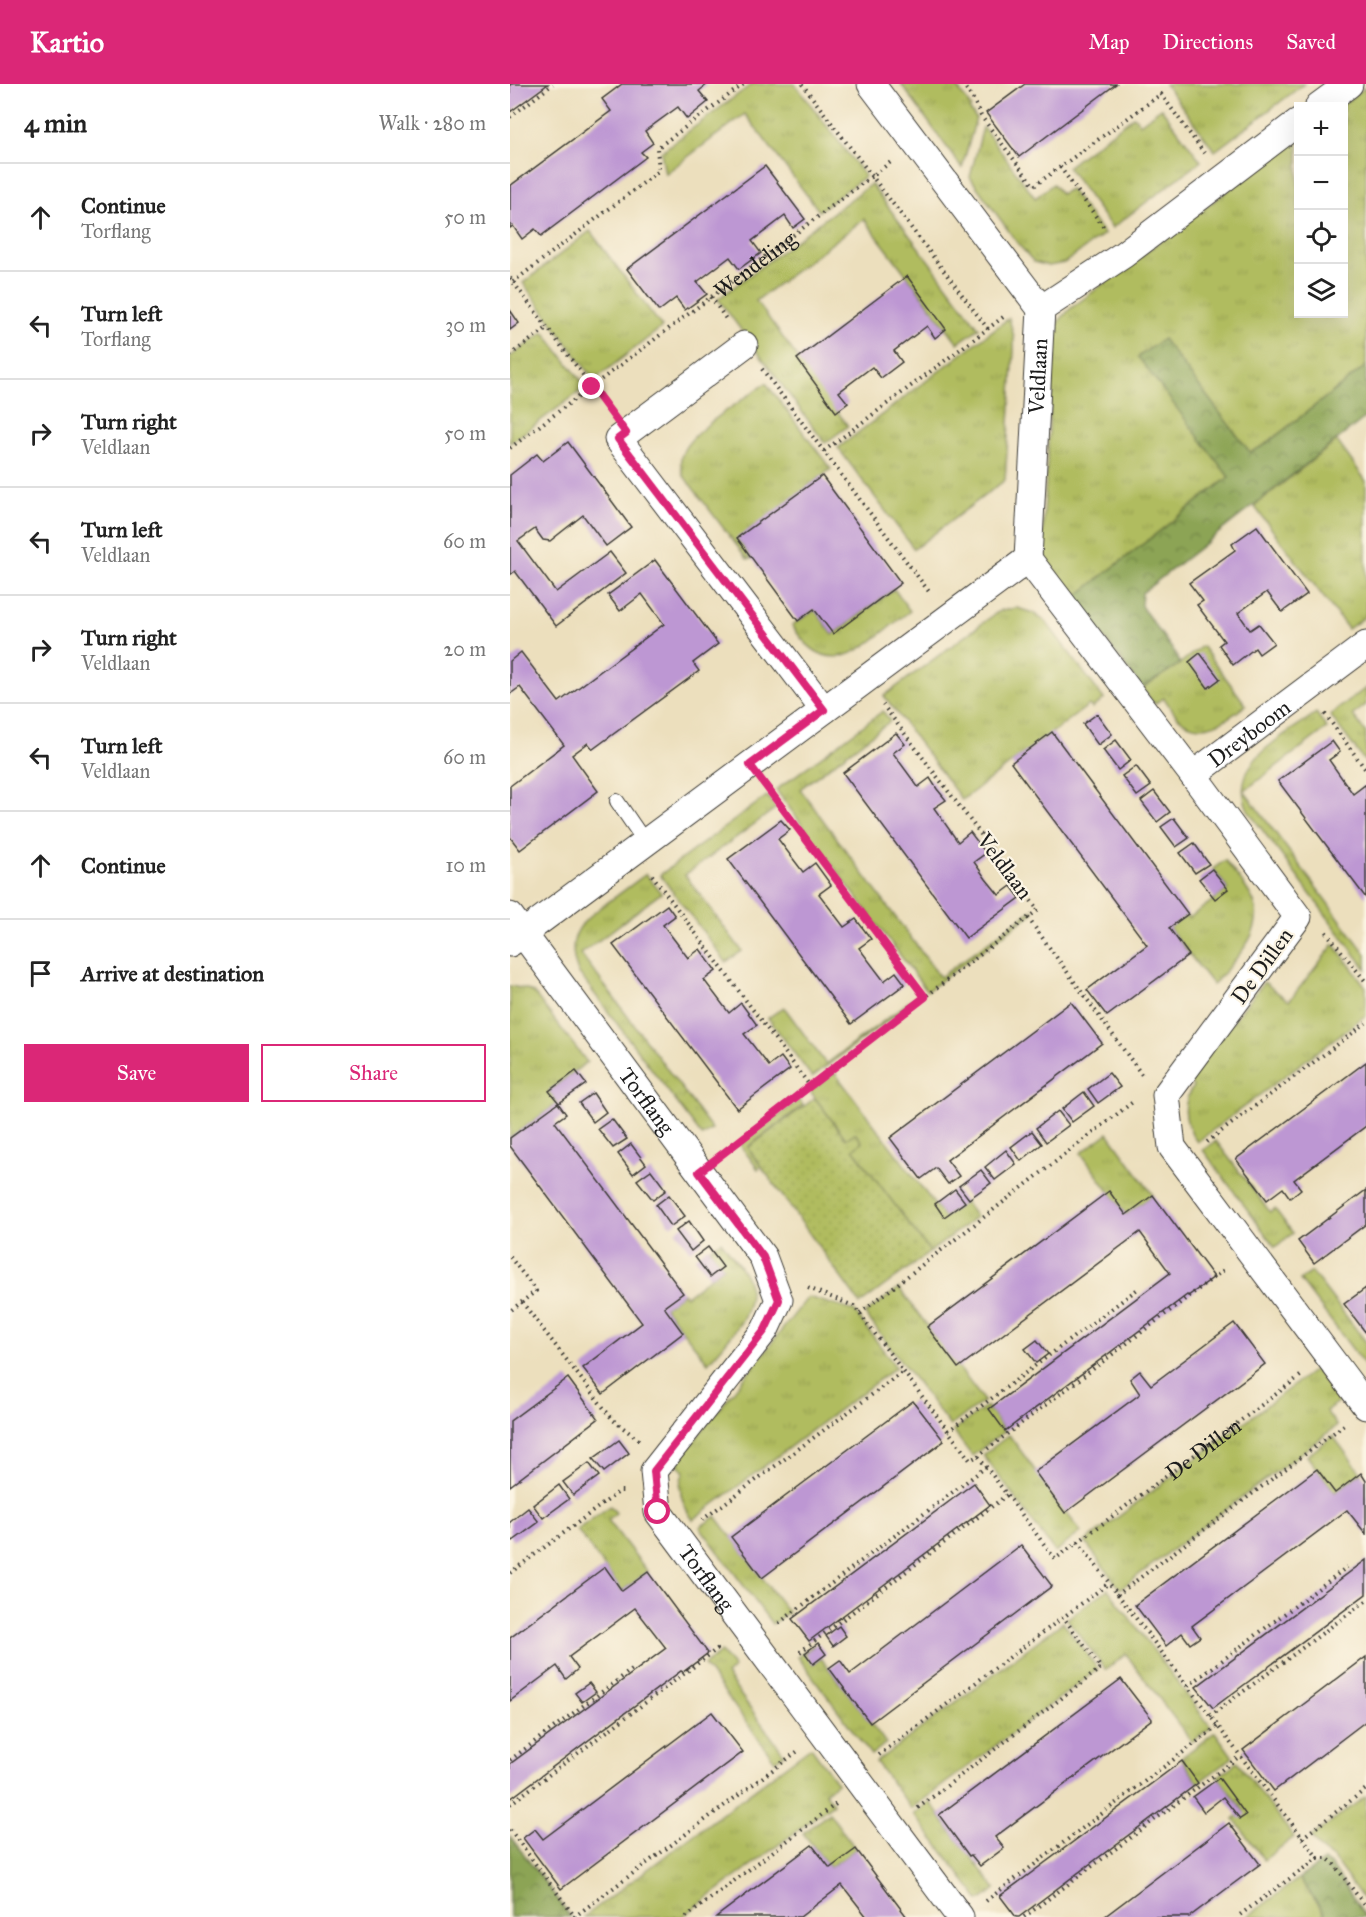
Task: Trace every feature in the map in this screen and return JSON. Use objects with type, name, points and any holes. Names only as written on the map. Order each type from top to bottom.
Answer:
[{"type":"street","points":[[871,84],[1036,303]]},
{"type":"street","points":[[1324,102],[1349,84]]},
{"type":"street","name":"Veldlaan","points":[[1028,559],[1036,303],[1123,255],[1294,126]]},
{"type":"street","points":[[744,345],[622,436],[824,710]]},
{"type":"street","points":[[514,931],[640,846],[1028,559]]},
{"type":"street","name":"De Dillen","points":[[1028,559],[1298,917],[1159,1091]]},
{"type":"street","name":"Dreyboom","points":[[1193,775],[1366,645]]},
{"type":"street","name":"Torflang","points":[[514,931],[763,1257],[779,1300],[765,1330],[654,1471],[658,1512],[960,1917]]},
{"type":"street","points":[[1159,1091],[1172,1147],[1328,1355],[1356,1414]]},
{"type":"lane","points":[[618,801],[640,846]]},
{"type":"path","points":[[510,117],[553,84]]},
{"type":"path","points":[[622,436],[592,387],[512,280],[659,171],[657,148],[744,84]]},
{"type":"path","points":[[802,84],[988,329]]},
{"type":"path","points":[[962,84],[973,99],[981,116],[1034,186],[1161,94],[1223,179]]},
{"type":"path","name":"Wendeling","points":[[510,448],[917,143]]},
{"type":"path","points":[[1060,166],[1123,255]]},
{"type":"path","points":[[711,297],[744,345],[949,617]]},
{"type":"path","points":[[824,451],[988,329],[1036,303]]},
{"type":"path","points":[[510,355],[547,328]]},
{"type":"path","name":"Veldlaan","points":[[699,1172],[1038,910],[864,680]]},
{"type":"path","name":"Dreyboom","points":[[1307,690],[1366,770]]},
{"type":"path","points":[[750,765],[925,997]]},
{"type":"path","points":[[640,846],[810,1086]]},
{"type":"path","points":[[1298,917],[1318,922],[1366,982]]},
{"type":"path","points":[[860,1313],[1159,1091],[1028,918]]},
{"type":"path","points":[[1182,1161],[1366,1023]]},
{"type":"path","points":[[777,1295],[806,1288],[854,1306],[970,1460],[1250,1250]]},
{"type":"path","points":[[510,1257],[536,1291],[510,1311]]},
{"type":"path","points":[[948,1431],[1139,1288]]},
{"type":"path","points":[[522,1302],[613,1420],[664,1459]]},
{"type":"path","name":"De Dillen","points":[[1008,1495],[1055,1559],[1328,1355]]},
{"type":"path","points":[[677,1538],[904,1371]]},
{"type":"path","points":[[1117,1594],[1356,1414]]},
{"type":"path","points":[[776,1670],[1008,1495],[978,1456]]},
{"type":"path","points":[[510,1804],[986,1467]]},
{"type":"path","points":[[510,1573],[620,1491],[656,1489]]},
{"type":"path","points":[[1078,1542],[1318,1858]]},
{"type":"path","points":[[1188,1686],[1347,1567]]},
{"type":"path","points":[[686,1917],[1109,1583]]},
{"type":"path","points":[[1210,1716],[1366,1601]]},
{"type":"path","points":[[893,1827],[1101,1668],[1064,1617]]},
{"type":"path","points":[[510,1760],[634,1668]]},
{"type":"path","points":[[983,1903],[1218,1726]]},
{"type":"path","points":[[510,1830],[574,1917],[823,1733]]},
{"type":"path","points":[[1024,1917],[1240,1756]]},
{"type":"path","points":[[1302,1838],[1366,1790]]},
{"type":"path","points":[[1237,1917],[1318,1858],[1327,1858],[1333,1863],[1366,1907]]},
{"type":"green space","points":[[752,84],[795,84],[865,176],[819,211],[745,114],[665,174],[661,152]]},
{"type":"green space","points":[[901,84],[955,84],[976,118],[962,168]]},
{"type":"green space","points":[[1165,84],[1304,84],[1215,151]]},
{"type":"green space","points":[[1366,87],[1366,366],[1263,446],[1250,453],[1163,339],[1139,357],[1229,477],[1074,598],[1047,561],[1042,546],[1055,330],[1059,321],[1070,309],[1294,141],[1294,318],[1348,318],[1346,102]]},
{"type":"green space","points":[[1161,108],[1201,161],[1112,228],[1067,167],[1134,116],[1140,124]]},
{"type":"green space","points":[[983,127],[1035,198],[1053,184],[1061,194],[1070,189],[1104,234],[1064,263],[1049,266],[1034,262],[1018,244],[970,177]]},
{"type":"green space","points":[[871,184],[979,328],[958,343],[864,219],[756,301],[848,426],[825,443],[718,299]]},
{"type":"green space","points":[[590,231],[662,327],[594,380],[523,283]]},
{"type":"green space","points":[[1009,318],[1014,337],[1014,351],[1005,480],[914,549],[838,448]]},
{"type":"green space","points":[[544,332],[586,387],[510,443],[510,357]]},
{"type":"green space","points":[[1163,339],[1250,452],[1263,446],[1366,366],[1366,417],[1142,593],[1141,606],[1175,653],[1180,664],[1142,688],[1074,598],[1229,477],[1138,357]]},
{"type":"green space","points":[[766,383],[831,469],[738,539],[752,559],[747,559],[683,475],[681,461],[688,443],[697,434]]},
{"type":"green space","points":[[1337,441],[1366,481],[1366,616],[1348,629],[1254,506]]},
{"type":"green space","points":[[894,589],[910,611],[850,654],[835,657],[821,654],[807,644],[792,625],[815,610],[833,635]]},
{"type":"green space","points":[[1017,608],[1033,613],[1046,622],[1104,699],[1092,708],[1089,705],[962,800],[884,696],[995,614],[1002,610]]},
{"type":"green space","points":[[1202,646],[1246,705],[1214,725],[1195,727],[1176,715],[1164,698],[1154,704],[1142,688]]},
{"type":"green space","points":[[1366,688],[1366,705],[1353,715],[1366,733],[1366,763],[1330,715]]},
{"type":"green space","points":[[883,711],[890,721],[800,789],[940,977],[1032,910],[1034,912],[927,991],[776,790]]},
{"type":"green space","points":[[1316,713],[1327,728],[1244,791],[1245,779],[1251,766],[1274,742]]},
{"type":"green space","points":[[1244,791],[1366,954],[1366,969],[1249,812]]},
{"type":"green space","points":[[767,796],[776,808],[685,875],[742,951],[726,962],[660,875]]},
{"type":"green space","points":[[1225,860],[1254,902],[1255,925],[1245,947],[1213,985],[1169,928],[1186,915],[1189,918],[1228,889],[1213,869]]},
{"type":"green space","points":[[646,874],[661,893],[581,954],[712,1129],[702,1136],[578,972],[574,959],[574,939],[583,923],[598,909]]},
{"type":"green space","points":[[1334,944],[1366,987],[1366,1015],[1197,1142],[1187,1121],[1187,1100],[1193,1086],[1187,1080],[1264,982],[1289,1001]]},
{"type":"green space","points":[[510,986],[534,993],[587,1062],[549,1091],[558,1103],[510,1138]]},
{"type":"green space","points":[[917,996],[918,998],[812,1077],[768,1018],[784,1007],[826,1064]]},
{"type":"green space","points":[[835,1073],[944,1217],[965,1202],[976,1217],[930,1252],[853,1149],[861,1141],[855,1133],[846,1139],[810,1091]]},
{"type":"green space","points":[[815,1098],[846,1139],[855,1133],[862,1142],[853,1149],[930,1252],[860,1304],[748,1148]]},
{"type":"green space","points":[[799,1100],[803,1105],[748,1147],[761,1166],[758,1169],[740,1145]]},
{"type":"green space","points":[[1108,1133],[1153,1195],[1126,1215],[1081,1153]]},
{"type":"green space","points":[[1216,1141],[1270,1212],[1275,1209],[1293,1233],[1275,1247],[1203,1150]]},
{"type":"green space","points":[[721,1241],[739,1264],[747,1279],[750,1291],[749,1303],[739,1325],[708,1363],[664,1307],[683,1293],[686,1296],[723,1267],[710,1249]]},
{"type":"green space","points":[[1312,1272],[1366,1342],[1366,1367],[1300,1280]]},
{"type":"green space","points":[[899,1288],[984,1401],[950,1426],[865,1314]]},
{"type":"green space","points":[[808,1297],[854,1311],[896,1367],[693,1520],[681,1497],[680,1485],[684,1472],[678,1464],[679,1460]]},
{"type":"green space","points":[[1315,1369],[1339,1401],[1326,1411],[1337,1426],[1120,1589],[1085,1542]]},
{"type":"green space","points":[[987,1406],[1005,1431],[972,1456],[953,1431]]},
{"type":"green space","points":[[1009,1435],[1081,1532],[1055,1552],[983,1455]]},
{"type":"green space","points":[[1333,1436],[1361,1473],[1335,1493],[1307,1456]]},
{"type":"green space","points":[[610,1506],[616,1513],[608,1520],[648,1572],[622,1591],[577,1530]]},
{"type":"green space","points":[[716,1516],[788,1612],[772,1624],[700,1527]]},
{"type":"green space","points":[[1108,1589],[1211,1727],[1192,1742],[1126,1654],[1106,1670],[1067,1619]]},
{"type":"green space","points":[[1063,1622],[1098,1669],[911,1809],[876,1762]]},
{"type":"green space","points":[[813,1645],[813,1664],[821,1658],[886,1743],[871,1755],[798,1657]]},
{"type":"green space","points":[[721,1652],[734,1668],[726,1675],[784,1754],[775,1761],[704,1665]]},
{"type":"green space","points":[[1215,1732],[1233,1757],[1198,1783],[1181,1758]]},
{"type":"green space","points":[[811,1747],[837,1783],[825,1792],[833,1804],[682,1917],[584,1917]]},
{"type":"green space","points":[[1237,1762],[1294,1837],[1264,1860],[1234,1819],[1244,1811],[1218,1777]]},
{"type":"green space","points":[[1366,1796],[1366,1903],[1333,1858],[1320,1849],[1311,1837]]},
{"type":"green space","points":[[930,1802],[996,1889],[980,1901],[914,1814]]},
{"type":"green space","points":[[829,1813],[856,1849],[830,1868],[803,1833]]},
{"type":"green space","points":[[510,1836],[571,1917],[510,1917]]},
{"type":"green space","points":[[1324,1861],[1331,1865],[1366,1917],[1320,1917],[1325,1913],[1299,1878]]},
{"type":"green space","points":[[1299,1878],[1325,1913],[1320,1917],[1247,1917]]},
{"type":"building","points":[[510,84],[548,84],[510,112]]},
{"type":"building","points":[[622,84],[708,84],[699,91],[708,102],[687,119],[678,107],[645,131],[653,143],[641,152],[646,157],[541,236],[535,229],[522,239],[513,226],[510,228],[510,186],[611,111],[602,99]]},
{"type":"building","points":[[1025,84],[1116,84],[1019,157],[986,113]]},
{"type":"building","points":[[765,166],[805,219],[793,228],[785,216],[752,241],[761,253],[739,269],[730,257],[697,282],[707,294],[685,310],[676,298],[659,311],[627,269]]},
{"type":"building","points":[[907,276],[946,329],[935,338],[927,326],[894,351],[902,362],[881,378],[872,367],[839,392],[848,403],[836,412],[797,359]]},
{"type":"building","points":[[510,310],[519,323],[510,330]]},
{"type":"building","points":[[568,442],[631,527],[606,546],[583,515],[550,541],[543,540],[535,529],[518,541],[556,592],[610,552],[626,573],[556,626],[515,571],[510,575],[510,475],[537,454],[543,461]]},
{"type":"building","points":[[822,476],[901,583],[833,634],[814,609],[798,621],[737,538]]},
{"type":"building","points":[[1257,526],[1307,594],[1282,612],[1267,592],[1238,613],[1250,630],[1259,624],[1274,643],[1259,654],[1255,648],[1233,665],[1219,645],[1224,641],[1197,605],[1203,601],[1189,583],[1235,550],[1232,544]]},
{"type":"building","points":[[655,560],[718,644],[693,663],[699,671],[593,749],[588,743],[572,755],[598,791],[520,850],[510,837],[510,786],[564,745],[520,687],[510,694],[510,661],[521,652],[559,702],[664,624],[642,594],[620,611],[608,595]]},
{"type":"building","points":[[1200,653],[1220,679],[1208,688],[1189,662]]},
{"type":"building","points":[[1097,714],[1112,734],[1098,745],[1083,724]]},
{"type":"building","points":[[1052,732],[1188,914],[1169,928],[1189,955],[1107,1016],[1087,990],[1147,945],[1011,763]]},
{"type":"building","points":[[896,733],[905,744],[893,753],[918,787],[930,778],[946,800],[934,808],[958,842],[970,832],[986,853],[974,862],[986,879],[999,895],[1011,886],[1020,898],[966,938],[843,773]]},
{"type":"building","points":[[1116,740],[1131,760],[1118,770],[1103,750]]},
{"type":"building","points":[[1332,741],[1340,752],[1329,760],[1353,794],[1365,785],[1366,787],[1366,898],[1278,781]]},
{"type":"building","points":[[1136,766],[1151,786],[1137,796],[1122,776]]},
{"type":"building","points":[[1154,791],[1170,812],[1157,822],[1141,801]]},
{"type":"building","points":[[1174,818],[1189,838],[1176,847],[1161,827]]},
{"type":"building","points":[[781,820],[790,830],[778,839],[803,872],[815,863],[831,885],[819,894],[844,927],[856,919],[871,939],[859,948],[884,981],[896,972],[905,984],[851,1024],[728,859]]},
{"type":"building","points":[[1194,843],[1209,864],[1195,873],[1180,853]]},
{"type":"building","points":[[1212,869],[1228,889],[1215,899],[1199,879]]},
{"type":"building","points":[[667,905],[675,916],[663,925],[688,958],[700,949],[716,971],[704,980],[729,1013],[741,1003],[757,1025],[744,1034],[769,1066],[781,1057],[790,1069],[737,1109],[613,945]]},
{"type":"building","points":[[1071,1002],[1102,1043],[947,1160],[959,1176],[948,1184],[936,1168],[921,1179],[890,1138]]},
{"type":"building","points":[[1366,1062],[1366,1126],[1294,1180],[1301,1189],[1290,1198],[1283,1188],[1267,1200],[1236,1159]]},
{"type":"building","points":[[576,1071],[586,1084],[559,1103],[549,1091]]},
{"type":"building","points":[[1109,1073],[1120,1087],[1098,1103],[1088,1089]]},
{"type":"building","points":[[1084,1092],[1094,1106],[1072,1122],[1062,1109]]},
{"type":"building","points":[[593,1093],[606,1112],[593,1122],[579,1103]]},
{"type":"building","points":[[558,1103],[566,1114],[555,1122],[683,1293],[664,1307],[683,1333],[603,1394],[583,1368],[642,1323],[510,1146],[510,1138]]},
{"type":"building","points":[[1058,1111],[1069,1125],[1046,1142],[1036,1128]]},
{"type":"building","points":[[612,1119],[627,1139],[613,1148],[598,1129]]},
{"type":"building","points":[[1032,1131],[1042,1144],[1021,1161],[1011,1147]]},
{"type":"building","points":[[631,1144],[646,1164],[633,1174],[618,1154]]},
{"type":"building","points":[[1006,1150],[1016,1164],[995,1180],[985,1167]]},
{"type":"building","points":[[651,1170],[666,1190],[653,1200],[637,1180]]},
{"type":"building","points":[[981,1170],[991,1183],[969,1199],[959,1186]]},
{"type":"building","points":[[955,1189],[965,1202],[944,1217],[935,1204]]},
{"type":"building","points":[[1366,1190],[1366,1224],[1314,1263],[1298,1241]]},
{"type":"building","points":[[1109,1191],[1126,1215],[1153,1195],[1214,1277],[1005,1431],[989,1409],[1170,1273],[1140,1232],[958,1368],[927,1327]]},
{"type":"building","points":[[669,1195],[685,1216],[671,1226],[656,1205]]},
{"type":"building","points":[[689,1221],[703,1241],[691,1251],[676,1231]]},
{"type":"building","points":[[708,1247],[723,1267],[710,1277],[695,1257]]},
{"type":"building","points":[[1366,1288],[1366,1333],[1344,1304]]},
{"type":"building","points":[[1234,1323],[1265,1364],[1065,1513],[1035,1472],[1140,1394],[1130,1379],[1140,1371],[1151,1385]]},
{"type":"building","points":[[1037,1340],[1048,1354],[1036,1363],[1025,1349]]},
{"type":"building","points":[[568,1378],[598,1419],[510,1486],[510,1421]]},
{"type":"building","points":[[913,1401],[944,1441],[762,1578],[731,1537]]},
{"type":"building","points":[[619,1440],[629,1453],[604,1472],[593,1459]]},
{"type":"building","points":[[589,1463],[599,1476],[573,1495],[563,1482]]},
{"type":"building","points":[[1317,1469],[1335,1493],[1361,1473],[1366,1481],[1366,1534],[1347,1510],[1192,1626],[1200,1637],[1190,1644],[1182,1633],[1166,1646],[1135,1605]]},
{"type":"building","points":[[974,1483],[990,1505],[809,1641],[792,1619]]},
{"type":"building","points":[[559,1485],[569,1499],[543,1518],[533,1505]]},
{"type":"building","points":[[528,1508],[539,1522],[513,1541],[510,1537],[510,1522]]},
{"type":"building","points":[[1021,1545],[1052,1586],[870,1723],[829,1668],[840,1660],[850,1674]]},
{"type":"building","points":[[1366,1560],[1366,1594],[1213,1708],[1196,1687]]},
{"type":"building","points":[[605,1567],[622,1591],[648,1572],[708,1653],[510,1799],[510,1764],[666,1648],[635,1608],[569,1657],[578,1669],[566,1679],[557,1666],[510,1701],[510,1638]]},
{"type":"building","points":[[839,1626],[846,1636],[833,1646],[826,1636]]},
{"type":"building","points":[[818,1643],[826,1654],[813,1664],[805,1653]]},
{"type":"building","points":[[1366,1657],[1366,1721],[1274,1791],[1243,1750]]},
{"type":"building","points":[[1121,1679],[1152,1719],[995,1837],[1004,1848],[980,1866],[971,1855],[969,1856],[939,1815]]},
{"type":"building","points":[[589,1683],[596,1692],[582,1702],[575,1693]]},
{"type":"building","points":[[712,1712],[743,1752],[561,1889],[523,1838],[535,1829],[543,1839]]},
{"type":"building","points":[[1182,1761],[1198,1783],[1016,1917],[1000,1896]]},
{"type":"building","points":[[1219,1778],[1246,1815],[1240,1819],[1223,1797],[1204,1812],[1193,1797]]},
{"type":"building","points":[[1229,1823],[1260,1864],[1189,1917],[1104,1917]]},
{"type":"building","points":[[812,1845],[830,1868],[856,1849],[907,1917],[867,1917],[842,1885],[800,1917],[716,1917]]},
{"type":"route","points":[[592,387],[626,433],[618,439],[824,710],[750,765],[925,997],[699,1172],[763,1257],[779,1300],[765,1330],[654,1471],[658,1512]]}]
